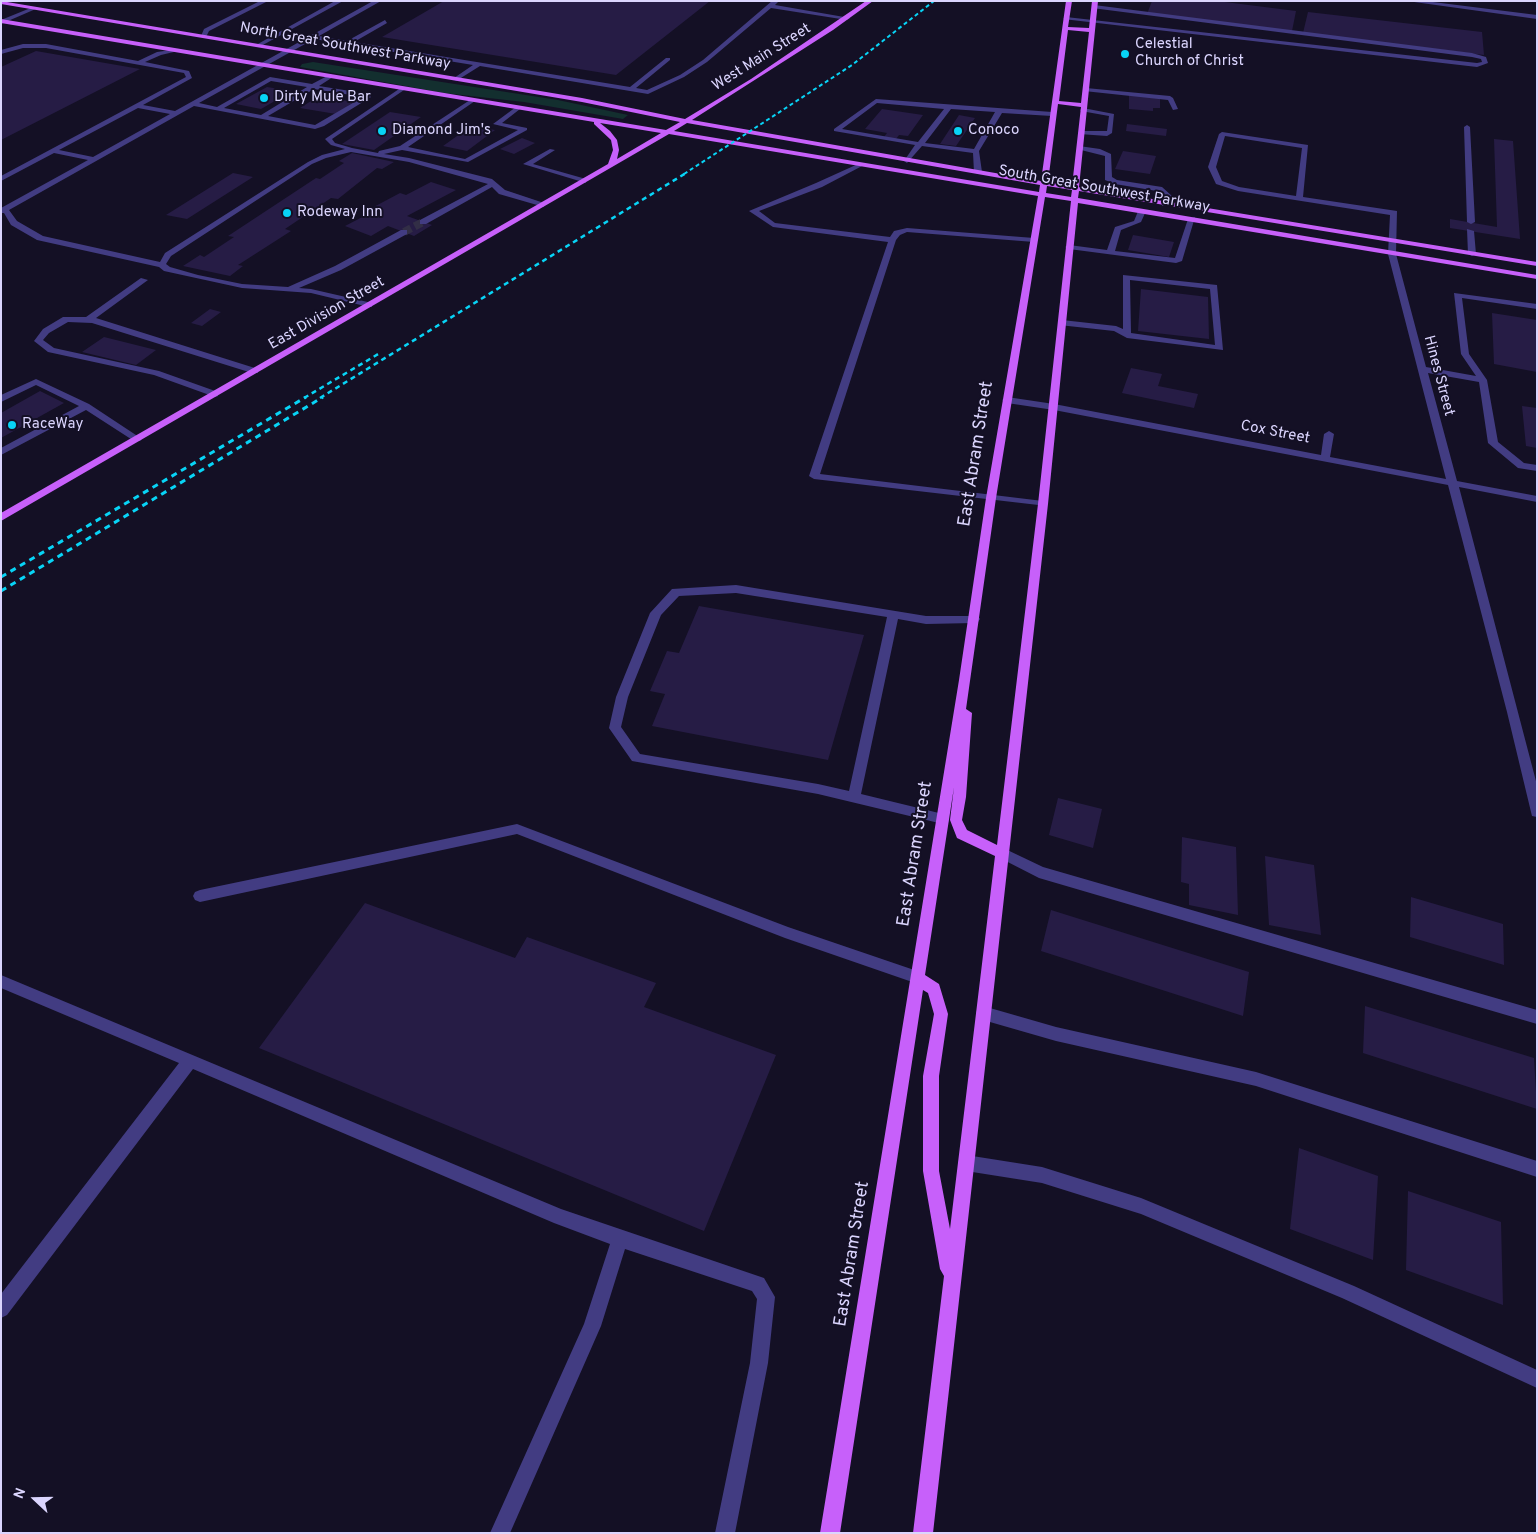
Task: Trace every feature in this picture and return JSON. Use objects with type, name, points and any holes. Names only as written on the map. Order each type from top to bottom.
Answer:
[{"type":"main road","name":"West Main Street","points":[[666,133],[753,80],[870,1]]},
{"type":"main road","name":"East Abram Street","points":[[830,1533],[965,680],[991,498],[1044,183],[1069,1]]},
{"type":"main road","name":"North Great Southwest Parkway","points":[[1,2],[582,100],[685,121]]},
{"type":"main road","points":[[922,1533],[1043,504],[1095,4]]},
{"type":"main road","name":"North Great Southwest Parkway","points":[[2,21],[666,133]]},
{"type":"main road","points":[[1064,28],[1092,30]]},
{"type":"main road","points":[[176,50],[204,36]]},
{"type":"main road","points":[[1054,102],[1084,108]]},
{"type":"main road","points":[[592,120],[608,132],[614,140],[616,150],[611,164]]},
{"type":"main road","name":"South Great Southwest Parkway","points":[[685,121],[907,161],[1393,242],[1537,264]]},
{"type":"main road","name":"South Great Southwest Parkway","points":[[666,133],[1042,193],[1392,254],[1537,277]]},
{"type":"main road","name":"East Division Street","points":[[1,518],[666,133]]},
{"type":"main road","points":[[965,680],[966,726],[956,820],[962,834],[990,849],[1001,852]]},
{"type":"main road","points":[[918,978],[934,989],[941,1014],[931,1076],[931,1171],[951,1284]]},
{"type":"street","points":[[204,36],[206,30],[265,1]]},
{"type":"street","points":[[259,45],[340,1]]},
{"type":"street","points":[[368,305],[311,291],[242,286],[167,269],[162,264],[40,238],[14,223],[3,210],[378,1]]},
{"type":"street","points":[[1410,1],[1537,17]]},
{"type":"street","points":[[314,37],[648,92],[682,76],[705,61],[774,3],[847,18]]},
{"type":"street","points":[[1066,19],[1477,65],[1484,63],[1484,58],[1472,55],[1095,4]]},
{"type":"street","points":[[2,21],[35,8]]},
{"type":"street","points":[[349,42],[385,22]]},
{"type":"street","points":[[1,52],[23,46],[46,46],[187,72],[188,78],[1,179]]},
{"type":"street","points":[[139,63],[159,53],[176,50]]},
{"type":"street","points":[[631,89],[668,60]]},
{"type":"street","points":[[456,79],[479,64]]},
{"type":"street","points":[[262,117],[332,76]]},
{"type":"street","points":[[192,104],[315,127],[322,125],[369,96],[270,80],[218,108]]},
{"type":"street","points":[[404,88],[328,139],[333,144],[370,152],[387,152],[402,148],[473,100]]},
{"type":"street","points":[[1086,90],[1170,98],[1175,109]]},
{"type":"street","points":[[976,152],[836,130],[876,101],[1052,114]]},
{"type":"street","points":[[136,106],[175,113]]},
{"type":"street","points":[[907,161],[949,107]]},
{"type":"street","points":[[402,148],[466,162],[525,129],[496,124],[518,108]]},
{"type":"street","points":[[1081,133],[1107,134],[1110,132],[1112,115],[1084,108]]},
{"type":"street","points":[[978,172],[976,152],[1000,110]]},
{"type":"street","points":[[1467,127],[1471,222]]},
{"type":"street","points":[[1222,134],[1306,146],[1299,199],[1238,189],[1219,182],[1212,167],[1222,134]]},
{"type":"street","points":[[1079,148],[1110,155],[1108,178],[1115,182],[1160,189],[1168,196],[1165,204]]},
{"type":"street","points":[[162,264],[168,256],[324,156],[351,150],[409,160],[488,180],[502,192],[541,205]]},
{"type":"street","points":[[552,150],[526,164],[583,181]]},
{"type":"street","points":[[52,151],[94,159]]},
{"type":"street","points":[[860,164],[819,185],[753,211],[773,226],[892,240]]},
{"type":"street","points":[[423,222],[493,184]]},
{"type":"street","name":"Hines Street","points":[[1299,199],[1394,213],[1392,254],[1537,812]]},
{"type":"street","points":[[1110,253],[1118,229],[1137,222],[1142,211]]},
{"type":"street","points":[[1069,247],[1176,261],[1179,258],[1192,220]]},
{"type":"street","points":[[1034,240],[907,230],[897,233],[892,240],[814,476],[1043,504]]},
{"type":"street","points":[[1470,231],[1472,254]]},
{"type":"street","points":[[288,289],[338,268],[404,232]]},
{"type":"street","points":[[1062,323],[1116,329],[1128,334],[1220,348],[1214,287],[1126,277],[1128,334]]},
{"type":"street","points":[[88,320],[144,280]]},
{"type":"street","points":[[1537,307],[1457,295],[1465,354],[1483,380],[1493,443],[1521,466],[1537,468]]},
{"type":"street","points":[[215,394],[156,374],[51,350],[38,342],[46,331],[66,319],[88,320],[255,371]]},
{"type":"street","points":[[1422,368],[1483,380]]},
{"type":"street","points":[[1,399],[36,382],[86,406],[137,439]]},
{"type":"street","name":"Cox Street","points":[[1007,400],[1054,406],[1537,499]]},
{"type":"street","points":[[1,452],[86,406]]},
{"type":"street","points":[[1325,458],[1329,434]]},
{"type":"street","points":[[943,819],[854,797],[742,775],[636,758],[615,728],[622,697],[656,613],[676,592],[736,589],[926,620],[974,619]]},
{"type":"street","points":[[854,797],[894,615]]},
{"type":"street","points":[[200,896],[517,829],[785,932],[918,978]]},
{"type":"street","points":[[1001,852],[1039,872],[1537,1017]]},
{"type":"street","points":[[1,981],[560,1217],[620,1239],[758,1284],[766,1297],[759,1363],[725,1533]]},
{"type":"street","points":[[983,1014],[1056,1034],[1256,1079],[1537,1169]]},
{"type":"street","points":[[1,1309],[190,1061]]},
{"type":"street","points":[[966,1163],[1042,1175],[1141,1206],[1348,1292],[1537,1379]]},
{"type":"street","points":[[500,1533],[592,1326],[620,1239]]},
{"type":"green space","points":[[313,62],[558,100],[628,115],[623,119],[524,102],[444,93],[300,67],[302,64]]},
{"type":"building","points":[[444,1],[710,1],[616,75],[382,37]]},
{"type":"building","points":[[1152,1],[1217,1],[1296,11],[1292,31],[1147,14]]},
{"type":"building","points":[[1308,12],[1482,32],[1484,55],[1303,33]]},
{"type":"building","points":[[36,51],[140,69],[1,140],[1,67]]},
{"type":"building","name":"Dirty Mule Bar","points":[[267,87],[292,91],[261,109],[236,104]]},
{"type":"building","points":[[1129,95],[1160,97],[1160,108],[1153,108],[1153,111],[1129,109]]},
{"type":"building","points":[[319,96],[354,102],[336,114],[300,108]]},
{"type":"building","points":[[882,109],[923,115],[908,136],[899,135],[896,139],[884,137],[887,133],[865,129]]},
{"type":"building","name":"Diamond Jim's","points":[[390,112],[421,117],[374,150],[342,144]]},
{"type":"building","name":"Conoco","points":[[959,115],[975,118],[956,146],[940,144]]},
{"type":"building","points":[[1127,124],[1167,129],[1166,136],[1126,131]]},
{"type":"building","points":[[471,126],[495,130],[467,151],[443,146]]},
{"type":"building","points":[[522,138],[535,143],[514,154],[500,149]]},
{"type":"building","points":[[1494,139],[1513,141],[1520,239],[1450,228],[1450,219],[1497,227]]},
{"type":"building","points":[[1123,151],[1156,156],[1150,174],[1115,169]]},
{"type":"building","name":"Rodeway Inn","points":[[352,153],[394,162],[382,169],[377,168],[338,199],[331,198],[285,229],[291,231],[238,265],[243,266],[230,276],[183,266],[200,255],[204,257],[234,237],[228,236],[316,178],[320,179],[344,163],[339,161]]},
{"type":"building","points":[[233,173],[253,177],[187,219],[166,215]]},
{"type":"building","points":[[431,182],[456,190],[407,216],[432,225],[414,236],[388,226],[371,236],[345,226],[372,212],[368,210],[400,193],[406,195]]},
{"type":"building","points":[[1133,235],[1174,242],[1169,257],[1128,250]]},
{"type":"building","points":[[1141,289],[1208,297],[1209,339],[1138,331]]},
{"type":"building","points":[[210,309],[221,312],[202,326],[191,323]]},
{"type":"building","points":[[1492,313],[1537,320],[1537,372],[1494,364]]},
{"type":"building","points":[[104,337],[156,350],[136,365],[82,352]]},
{"type":"building","points":[[1131,368],[1162,374],[1158,386],[1198,394],[1194,408],[1122,393]]},
{"type":"building","name":"RaceWay","points":[[40,391],[64,403],[1,438],[1,413]]},
{"type":"building","points":[[1522,406],[1537,408],[1537,448],[1526,446]]},
{"type":"building","points":[[699,606],[864,635],[828,760],[652,726],[665,694],[650,691],[667,651],[679,653]]},
{"type":"building","points":[[1058,798],[1102,809],[1093,848],[1049,835]]},
{"type":"building","points":[[1182,837],[1236,847],[1238,915],[1189,905],[1189,884],[1181,882]]},
{"type":"building","points":[[1265,856],[1314,865],[1321,935],[1269,925]]},
{"type":"building","points":[[1411,897],[1503,924],[1504,965],[1410,937]]},
{"type":"building","points":[[365,903],[515,958],[527,937],[656,983],[644,1007],[776,1055],[704,1231],[259,1048]]},
{"type":"building","points":[[1051,910],[1249,972],[1243,1016],[1041,951]]},
{"type":"building","points":[[1365,1006],[1534,1058],[1537,1109],[1363,1053]]},
{"type":"building","points":[[1299,1148],[1378,1176],[1373,1260],[1290,1229]]},
{"type":"building","points":[[1408,1191],[1501,1222],[1503,1305],[1406,1270]]},
{"type":"tunnel","points":[[404,232],[423,222]]},
{"type":"railway","points":[[684,174],[852,65],[934,1]]},
{"type":"railway","points":[[320,398],[686,173]]},
{"type":"railway","points":[[304,398],[380,353]]},
{"type":"railway","points":[[1,577],[306,397]]},
{"type":"railway","points":[[1,591],[323,397]]},
{"type":"place","name":"Celestial Church of Christ","points":[[1125,54]]},
{"type":"place","name":"Dirty Mule Bar","points":[[264,98]]},
{"type":"place","name":"Diamond Jim's","points":[[382,131]]},
{"type":"place","name":"Conoco","points":[[958,131]]},
{"type":"place","name":"Rodeway Inn","points":[[287,213]]},
{"type":"place","name":"RaceWay","points":[[12,425]]}]
